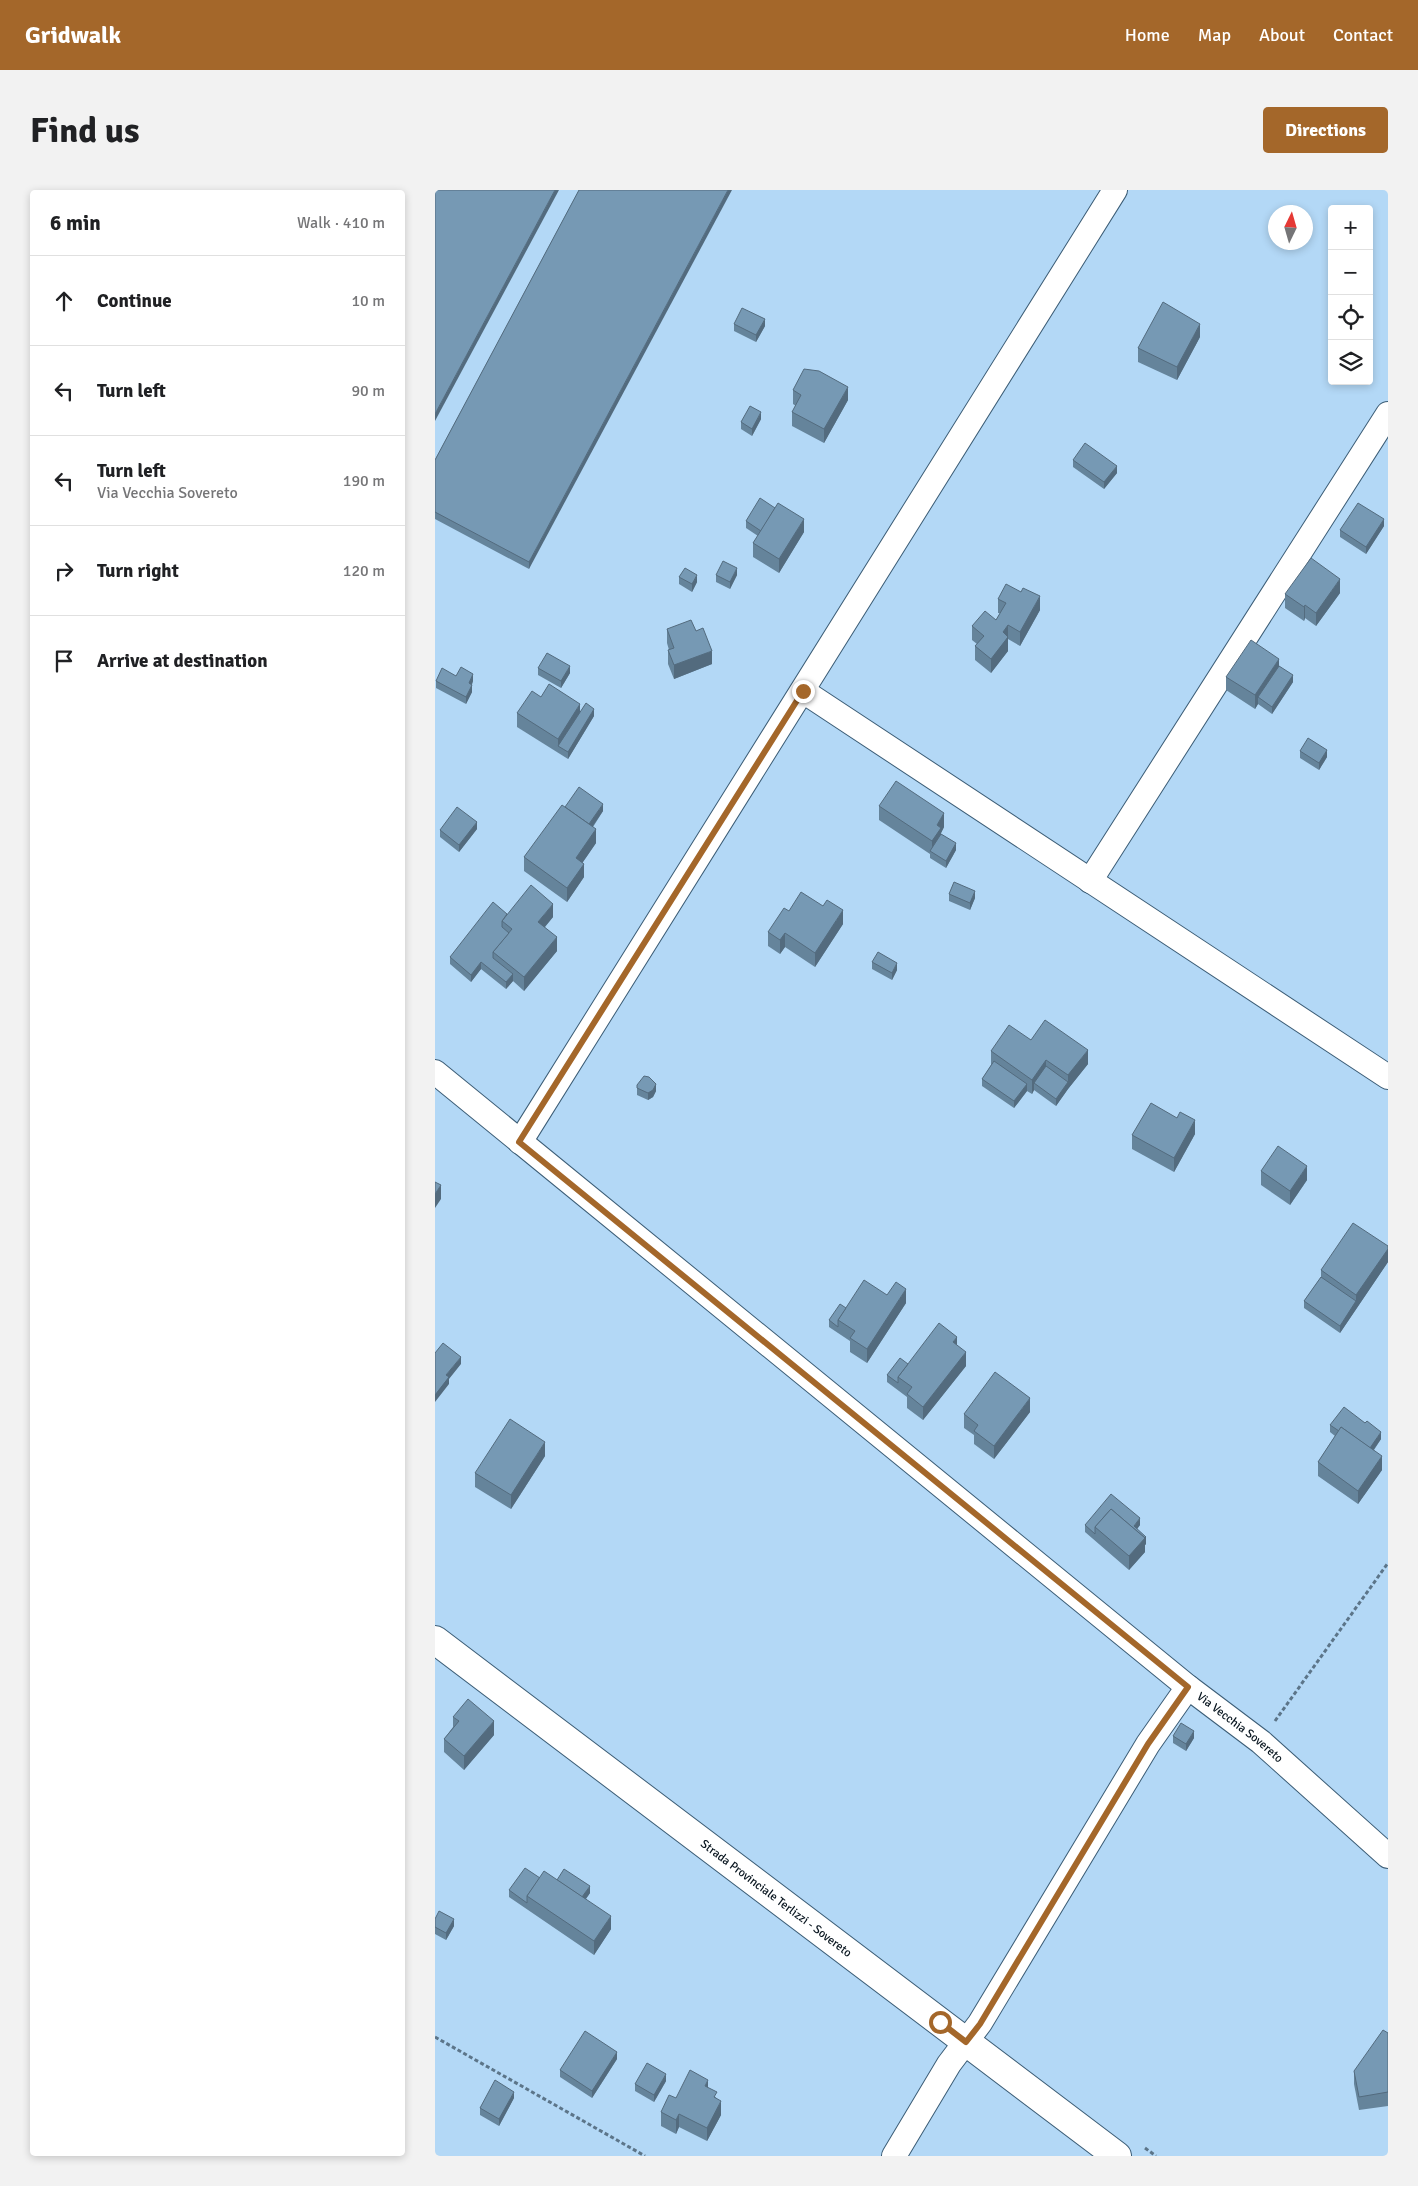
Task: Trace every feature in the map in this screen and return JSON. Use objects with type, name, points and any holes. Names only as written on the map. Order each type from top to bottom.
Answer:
[{"type":"main road","name":"Strada Provinciale Terlizzi - Sovereto","points":[[435,1640],[1117,2156]]},
{"type":"street","points":[[519,1142],[1115,190]]},
{"type":"street","points":[[1090,881],[1388,414]]},
{"type":"street","points":[[803,691],[1388,1077]]},
{"type":"street","name":"Via Vecchia Sovereto","points":[[435,1072],[1188,1687],[1261,1742],[1388,1856]]},
{"type":"street","points":[[894,2156],[949,2064],[980,2024],[1148,1744],[1188,1687]]},
{"type":"path","points":[[1261,1742],[1388,1563]]},
{"type":"path","points":[[435,2037],[645,2156]]},
{"type":"building","points":[[435,190],[555,190],[435,414]]},
{"type":"building","points":[[579,190],[728,190],[529,562],[435,512],[435,460]]},
{"type":"building","points":[[1163,302],[1200,324],[1177,367],[1138,348]]},
{"type":"building","points":[[742,308],[765,319],[756,335],[734,324]]},
{"type":"building","points":[[804,369],[819,371],[848,387],[824,429],[792,412],[801,395],[793,390]]},
{"type":"building","points":[[750,406],[761,412],[752,429],[741,422]]},
{"type":"building","points":[[1085,443],[1117,466],[1104,482],[1073,460]]},
{"type":"building","points":[[760,498],[775,508],[761,531],[746,521]]},
{"type":"building","points":[[778,503],[804,519],[779,559],[753,543]]},
{"type":"building","points":[[1358,503],[1384,519],[1366,547],[1340,530]]},
{"type":"building","points":[[1311,558],[1340,579],[1316,613],[1285,594]]},
{"type":"building","points":[[723,561],[737,568],[730,582],[716,575]]},
{"type":"building","points":[[685,568],[697,575],[692,584],[679,577]]},
{"type":"building","points":[[1006,584],[1021,592],[1023,588],[1040,596],[1020,632],[1008,625],[1003,632],[1008,637],[991,659],[975,646],[984,636],[972,626],[985,611],[996,620],[1006,603],[998,599]]},
{"type":"building","points":[[691,620],[696,631],[703,628],[712,651],[674,665],[668,650],[674,648],[667,629]]},
{"type":"building","points":[[1251,640],[1279,659],[1255,695],[1226,677]]},
{"type":"building","points":[[547,653],[570,666],[561,681],[538,668]]},
{"type":"building","points":[[1279,666],[1293,675],[1272,707],[1258,697]]},
{"type":"building","points":[[461,667],[473,674],[469,683],[472,685],[466,697],[436,681],[442,668],[456,676]]},
{"type":"building","points":[[549,684],[580,704],[558,739],[517,713],[532,691],[541,697]]},
{"type":"building","points":[[586,703],[594,709],[568,752],[558,746]]},
{"type":"building","points":[[1308,738],[1327,750],[1319,763],[1300,751]]},
{"type":"building","points":[[896,781],[944,813],[937,825],[941,828],[932,841],[879,806]]},
{"type":"building","points":[[579,787],[603,804],[589,824],[565,807]]},
{"type":"building","points":[[562,805],[596,829],[576,858],[584,864],[567,888],[524,857]]},
{"type":"building","points":[[457,807],[477,822],[459,845],[440,830]]},
{"type":"building","points":[[941,834],[956,843],[946,861],[930,851]]},
{"type":"building","points":[[954,882],[975,891],[970,903],[949,894]]},
{"type":"building","points":[[531,885],[553,904],[538,922],[557,937],[524,977],[493,952],[512,929],[502,921]]},
{"type":"building","points":[[801,892],[823,906],[827,900],[843,910],[815,953],[785,933],[780,940],[768,932],[784,908],[789,911]]},
{"type":"building","points":[[493,902],[507,914],[502,921],[502,927],[509,933],[493,952],[493,958],[513,974],[506,982],[481,962],[471,975],[450,957]]},
{"type":"building","points":[[878,952],[897,963],[892,973],[872,962]]},
{"type":"building","points":[[1045,1020],[1088,1050],[1068,1075],[1046,1060],[1032,1080],[991,1051],[1009,1025],[1031,1040]]},
{"type":"building","points":[[994,1061],[1027,1084],[1014,1101],[982,1079]]},
{"type":"building","points":[[1046,1066],[1068,1082],[1056,1099],[1034,1083]]},
{"type":"building","points":[[644,1076],[649,1077],[656,1084],[653,1090],[648,1093],[637,1088],[637,1085]]},
{"type":"building","points":[[1151,1103],[1177,1118],[1180,1112],[1195,1120],[1174,1158],[1132,1135]]},
{"type":"building","points":[[1278,1146],[1307,1166],[1290,1191],[1261,1171]]},
{"type":"building","points":[[435,1182],[441,1185],[435,1194]]},
{"type":"building","points":[[1353,1223],[1388,1246],[1388,1249],[1356,1295],[1321,1270]]},
{"type":"building","points":[[1321,1277],[1356,1301],[1340,1326],[1304,1301]]},
{"type":"building","points":[[864,1280],[887,1295],[896,1282],[906,1289],[867,1349],[850,1338],[855,1331],[838,1320]]},
{"type":"building","points":[[840,1304],[846,1308],[838,1320],[838,1327],[829,1320]]},
{"type":"building","points":[[939,1323],[957,1337],[953,1342],[966,1352],[923,1407],[907,1394],[912,1387],[898,1377]]},
{"type":"building","points":[[443,1343],[461,1357],[446,1375],[449,1377],[435,1395],[435,1353]]},
{"type":"building","points":[[900,1358],[908,1364],[898,1377],[898,1383],[887,1375]]},
{"type":"building","points":[[995,1372],[1030,1398],[994,1446],[974,1431],[978,1425],[964,1414]]},
{"type":"building","points":[[1344,1407],[1365,1423],[1367,1421],[1381,1432],[1370,1448],[1341,1427],[1339,1431],[1330,1425]]},
{"type":"building","points":[[510,1419],[545,1442],[511,1495],[475,1473]]},
{"type":"building","points":[[1341,1427],[1382,1456],[1358,1491],[1318,1462]]},
{"type":"building","points":[[1111,1494],[1140,1518],[1134,1526],[1145,1538],[1111,1509],[1095,1527],[1095,1534],[1085,1525]]},
{"type":"building","points":[[1111,1509],[1145,1538],[1129,1556],[1095,1527]]},
{"type":"building","points":[[468,1699],[494,1721],[464,1756],[444,1739],[459,1721],[453,1717]]},
{"type":"building","points":[[1181,1723],[1194,1731],[1186,1744],[1173,1736]]},
{"type":"building","points":[[525,1868],[540,1878],[527,1896],[527,1903],[509,1890]]},
{"type":"building","points":[[564,1869],[590,1886],[582,1897],[557,1880]]},
{"type":"building","points":[[544,1871],[611,1916],[594,1941],[527,1896]]},
{"type":"building","points":[[439,1911],[454,1919],[446,1933],[435,1927],[435,1919]]},
{"type":"building","points":[[1383,2030],[1388,2033],[1388,2092],[1359,2097],[1354,2071]]},
{"type":"building","points":[[585,2031],[617,2052],[592,2091],[560,2070]]},
{"type":"building","points":[[647,2063],[666,2074],[654,2095],[635,2084]]},
{"type":"building","points":[[690,2070],[708,2080],[705,2086],[717,2092],[714,2097],[721,2101],[707,2128],[679,2114],[676,2120],[661,2112],[669,2095],[676,2098]]},
{"type":"building","points":[[495,2080],[514,2092],[499,2119],[480,2108]]},
{"type":"route","points":[[803,691],[519,1142],[1188,1687],[1148,1744],[980,2024],[966,2042],[940,2022]]}]
